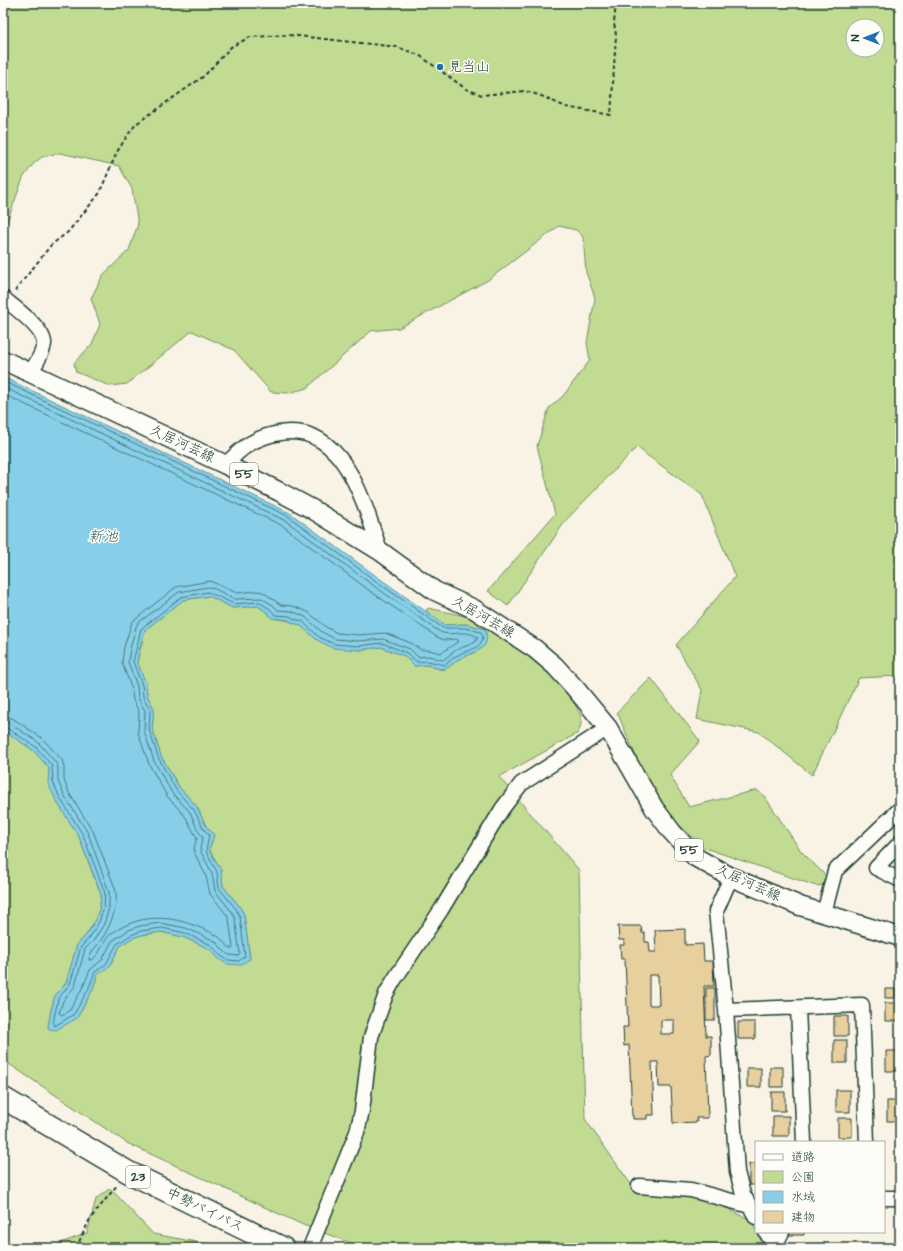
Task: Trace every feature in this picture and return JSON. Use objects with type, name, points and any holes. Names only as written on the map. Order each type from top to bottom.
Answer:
[{"type":"highway","name":"中勢バイパス","points":[[3,1098],[128,1172],[280,1247]]},
{"type":"main road","name":"久居河芸線","points":[[3,360],[226,465],[312,510],[380,551],[435,591],[474,609],[536,649],[555,666],[575,688],[608,728],[654,808],[672,832],[696,857],[731,877],[800,906],[900,937]]},
{"type":"street","points":[[5,300],[32,323],[43,337],[44,345],[40,356],[30,373]]},
{"type":"street","points":[[226,465],[237,452],[249,444],[274,434],[288,432],[302,433],[317,438],[329,446],[347,467],[357,487],[380,551]]},
{"type":"street","points":[[310,1248],[357,1132],[362,1111],[371,1037],[386,994],[394,980],[442,910],[502,809],[521,784],[608,728]]},
{"type":"street","points":[[824,913],[835,871],[900,809]]},
{"type":"street","points":[[900,843],[876,868],[900,880]]},
{"type":"street","points":[[731,877],[716,911],[726,1010],[737,1172],[751,1203]]},
{"type":"street","points":[[726,1010],[862,1005],[867,1141]]},
{"type":"street","points":[[798,1008],[804,1141]]},
{"type":"street","points":[[639,1186],[691,1190],[751,1203]]},
{"type":"street","points":[[885,1198],[900,1198]]},
{"type":"street","points":[[767,1233],[775,1247]]},
{"type":"street","points":[[775,1247],[782,1233]]},
{"type":"path","points":[[5,300],[51,245],[68,232],[100,194],[117,152],[136,124],[204,76],[231,47],[250,37],[289,35],[397,47],[418,55],[466,89],[482,95],[525,91],[539,95],[566,107],[611,115],[616,35],[614,23],[616,3]]},
{"type":"path","points":[[76,1248],[90,1219],[128,1172]]},
{"type":"green space","points":[[3,3],[900,3],[900,676],[859,678],[812,775],[759,732],[697,719],[702,690],[676,645],[735,577],[702,495],[637,447],[566,520],[508,606],[488,591],[555,514],[537,446],[549,408],[563,396],[590,360],[587,343],[595,298],[586,272],[583,237],[576,230],[559,226],[488,280],[399,328],[371,331],[307,388],[289,393],[271,392],[234,350],[192,331],[127,384],[110,386],[76,372],[74,363],[92,344],[100,324],[91,298],[103,275],[129,250],[138,224],[132,189],[119,166],[60,153],[42,157],[34,163],[23,178],[7,222],[3,228]]},
{"type":"green space","points":[[209,596],[233,608],[258,606],[272,618],[294,623],[305,629],[359,650],[381,647],[405,656],[414,666],[427,665],[441,669],[447,668],[459,659],[481,649],[484,646],[487,636],[485,629],[466,624],[445,625],[426,611],[428,608],[461,615],[485,623],[515,640],[528,651],[556,680],[573,701],[581,718],[581,726],[578,733],[499,777],[579,870],[585,1119],[637,1193],[702,1196],[751,1220],[755,1228],[755,1233],[758,1233],[765,1248],[364,1248],[303,1225],[127,1143],[3,1060],[3,730],[33,750],[49,768],[49,783],[56,800],[79,837],[101,894],[100,907],[95,921],[77,945],[66,983],[55,996],[48,1027],[77,1018],[92,991],[98,974],[109,967],[120,946],[132,938],[161,932],[183,937],[210,949],[219,959],[250,959],[244,915],[240,907],[223,886],[221,870],[209,849],[214,835],[206,826],[197,807],[179,787],[161,756],[152,728],[154,709],[147,695],[146,684],[137,662],[145,630],[183,600]]},
{"type":"green space","points":[[651,678],[700,741],[670,775],[689,807],[757,790],[765,797],[801,851],[826,876],[825,885],[816,886],[705,848],[673,820],[641,768],[617,712]]},
{"type":"green space","points":[[110,1188],[153,1234],[229,1248],[48,1248],[87,1233],[96,1199]]},
{"type":"water","name":"新池","points":[[3,377],[290,513],[445,625],[466,624],[485,629],[487,636],[484,646],[481,649],[459,659],[448,668],[438,669],[427,665],[414,666],[405,656],[381,647],[359,650],[333,648],[317,640],[300,625],[289,620],[272,618],[258,606],[233,608],[209,596],[183,600],[145,630],[137,662],[146,684],[147,695],[154,709],[152,728],[161,756],[179,787],[197,807],[206,826],[214,835],[209,850],[221,870],[223,886],[240,907],[244,915],[250,959],[240,965],[227,964],[219,959],[210,949],[183,937],[161,932],[132,938],[120,946],[109,967],[98,974],[92,991],[77,1018],[56,1030],[49,1029],[48,1027],[55,996],[66,983],[77,945],[95,921],[100,907],[101,894],[79,837],[56,800],[48,783],[49,768],[33,750],[3,730]]},
{"type":"building","points":[[618,926],[641,926],[642,933],[645,933],[645,942],[649,942],[650,952],[656,952],[655,930],[685,929],[685,945],[703,944],[704,961],[713,961],[714,986],[704,986],[706,1036],[711,1036],[711,1055],[706,1056],[708,1118],[696,1118],[697,1122],[673,1123],[671,1087],[659,1087],[658,1062],[652,1062],[654,1115],[647,1115],[647,1119],[633,1119],[629,1045],[624,1046],[623,1027],[628,1027],[625,959],[621,959],[620,945],[624,945],[624,940],[619,940]],"holes":[[[649,975],[658,975],[659,1005],[649,1005]],[[661,1020],[674,1020],[674,1034],[661,1034]]]},
{"type":"building","points":[[706,988],[715,988],[715,1020],[706,1020]]},
{"type":"building","points":[[885,989],[895,989],[895,998],[885,998]]},
{"type":"building","points":[[885,1003],[900,1003],[900,1021],[885,1021]]},
{"type":"building","points":[[834,1016],[848,1016],[848,1036],[834,1036]]},
{"type":"building","points":[[738,1022],[755,1022],[755,1039],[738,1039]]},
{"type":"building","points":[[834,1040],[847,1040],[847,1063],[834,1063]]},
{"type":"building","points":[[886,1051],[900,1051],[900,1071],[886,1071]]},
{"type":"building","points":[[770,1067],[783,1067],[783,1087],[770,1087]]},
{"type":"building","points":[[747,1068],[761,1068],[761,1087],[747,1087]]},
{"type":"building","points":[[836,1090],[850,1090],[850,1112],[836,1112]]},
{"type":"building","points":[[771,1092],[785,1092],[785,1111],[771,1111]]},
{"type":"building","points":[[887,1101],[900,1101],[900,1121],[887,1121]]},
{"type":"building","points":[[773,1116],[789,1116],[789,1136],[773,1136]]},
{"type":"building","points":[[838,1118],[852,1118],[852,1137],[838,1137]]},
{"type":"building","points":[[749,1164],[755,1164],[755,1185],[749,1185]]},
{"type":"building","points":[[789,1233],[804,1233],[804,1235],[789,1235]]},
{"type":"place","name":"見当山","points":[[440,67]]}]
